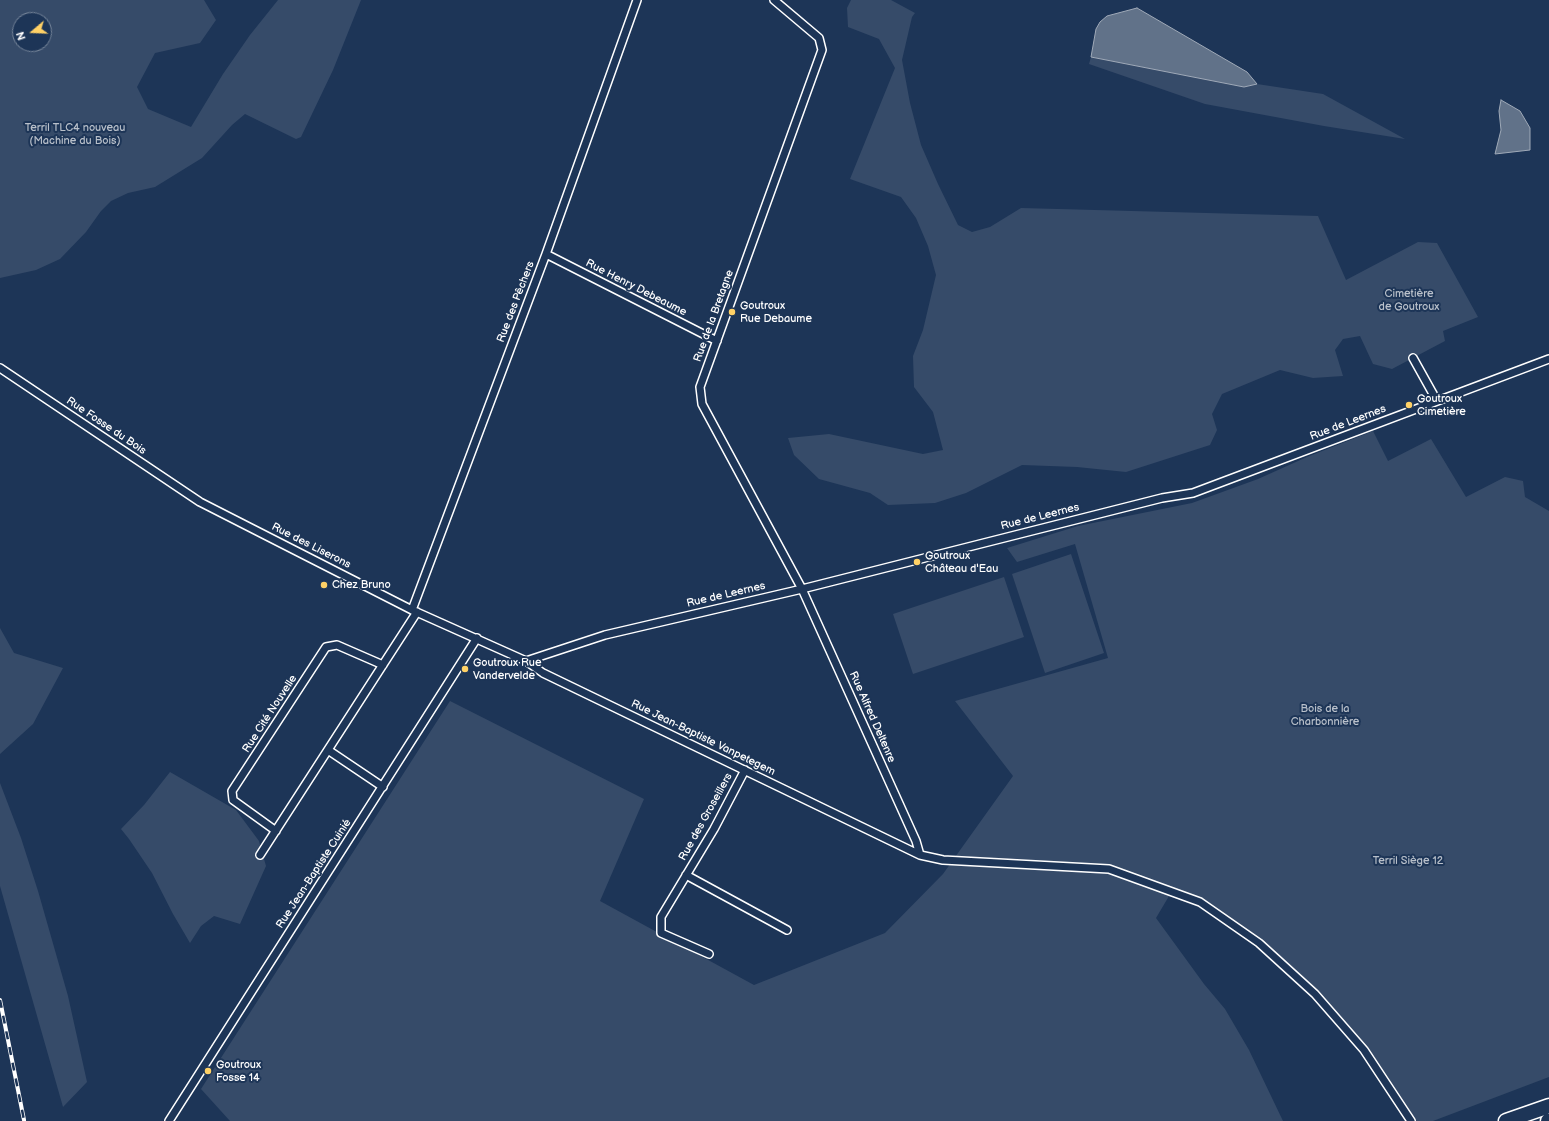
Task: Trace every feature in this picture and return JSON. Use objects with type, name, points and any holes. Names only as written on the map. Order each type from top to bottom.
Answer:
[{"type":"highway","points":[[1506,1121],[1549,1106]]},
{"type":"street","name":"Rue des Pêchers","points":[[415,611],[546,254],[637,0]]},
{"type":"street","name":"Rue de la Bretagne","points":[[774,0],[819,38],[822,50],[700,387],[702,404],[802,589]]},
{"type":"street","name":"Rue Henry Debeaume","points":[[546,254],[717,341]]},
{"type":"street","points":[[1414,358],[1437,401]]},
{"type":"street","name":"Rue de Leernes","points":[[526,661],[605,636],[802,589],[1162,498],[1193,493],[1549,359]]},
{"type":"street","name":"Rue Fosse du Bois","points":[[0,368],[200,502]]},
{"type":"street","name":"Rue des Liserons","points":[[200,502],[415,611],[477,638]]},
{"type":"street","name":"Rue Alfred Deltenre","points":[[802,589],[916,841],[920,855]]},
{"type":"street","points":[[260,855],[383,665],[415,611]]},
{"type":"street","name":"Rue Jean-Baptiste Vanpetegem","points":[[477,638],[526,661],[543,673],[920,855],[943,860],[1109,869],[1200,902],[1259,943],[1315,994],[1364,1050],[1411,1121]]},
{"type":"street","name":"Rue Jean-Baptiste Cuinié","points":[[169,1121],[477,638]]},
{"type":"street","name":"Rue Cité Nouvelle","points":[[276,831],[233,800],[232,791],[326,647],[338,646],[383,665]]},
{"type":"street","points":[[328,750],[383,787]]},
{"type":"street","name":"Rue des Groseillers","points":[[709,954],[662,933],[661,917],[714,829],[745,770]]},
{"type":"street","name":"Rue des Groseillers","points":[[686,875],[787,930]]},
{"type":"green space","name":"Terril TLC4 nouveau (Machine du Bois)","points":[[0,0],[204,0],[216,20],[200,43],[155,53],[137,87],[148,109],[191,127],[223,74],[250,35],[278,0],[361,0],[333,70],[301,137],[296,139],[245,114],[232,125],[202,158],[155,187],[128,193],[111,201],[101,211],[86,232],[60,259],[36,270],[0,278]]},
{"type":"green space","name":"Cimetière de Goutroux","points":[[851,0],[891,0],[915,13],[912,17],[902,60],[910,103],[921,145],[958,225],[972,232],[990,227],[1021,208],[1318,216],[1346,280],[1418,242],[1437,243],[1478,317],[1443,331],[1445,341],[1392,369],[1373,364],[1360,336],[1343,339],[1335,350],[1343,376],[1313,378],[1280,370],[1222,394],[1212,414],[1217,430],[1210,445],[1126,472],[1077,467],[1022,465],[966,493],[935,503],[888,505],[870,493],[819,479],[794,455],[788,438],[829,434],[923,454],[943,450],[933,412],[914,387],[913,356],[923,330],[936,275],[928,246],[916,218],[901,197],[850,179],[895,68],[879,39],[848,27],[847,8]]},
{"type":"green space","points":[[1091,57],[1244,87],[1257,84],[1323,94],[1405,139],[1205,104],[1089,64]]},
{"type":"green space","name":"Bois de la Charbonnière","points":[[1373,431],[1388,461],[1431,439],[1466,497],[1505,477],[1523,481],[1525,497],[1549,511],[1549,1077],[1433,1121],[1411,1121],[1364,1050],[1315,994],[1259,943],[1200,902],[1172,891],[1156,918],[1204,984],[1225,1009],[1249,1050],[1283,1121],[230,1121],[201,1089],[450,701],[644,799],[600,901],[754,985],[885,933],[943,874],[1013,776],[955,701],[1108,658],[1075,544],[1017,562],[1007,548],[1078,526],[1192,503],[1258,479],[1307,457]]},
{"type":"green space","points":[[1071,554],[1104,653],[1045,673],[1012,574]]},
{"type":"green space","points":[[1004,577],[1024,637],[913,674],[893,614]]},
{"type":"green space","points":[[0,628],[14,653],[63,668],[33,724],[0,754]]},
{"type":"green space","points":[[170,772],[236,810],[259,841],[266,866],[240,924],[214,916],[201,926],[190,943],[152,873],[121,829],[144,805]]},
{"type":"green space","points":[[0,783],[21,838],[38,891],[68,996],[87,1082],[63,1107],[0,886]]},
{"type":"shaded area","points":[[1137,8],[1247,72],[1257,84],[1244,87],[1091,57],[1096,29],[1100,22],[1107,16]]},
{"type":"shaded area","points":[[1501,100],[1520,111],[1530,128],[1530,150],[1495,154],[1501,130],[1499,111]]},
{"type":"railway","points":[[0,1000],[24,1120]]},
{"type":"place","name":"Goutroux Rue Debaume","points":[[732,312]]},
{"type":"place","name":"Goutroux Cimetière","points":[[1409,405]]},
{"type":"place","name":"Goutroux Château d'Eau","points":[[917,562]]},
{"type":"place","name":"Chez Bruno","points":[[324,585]]},
{"type":"place","name":"Goutroux Rue Vandervelde","points":[[465,669]]},
{"type":"place","name":"Goutroux Fosse 14","points":[[208,1071]]},
{"type":"park label","name":"Terril Siège 12","points":[[1408,861]]}]
